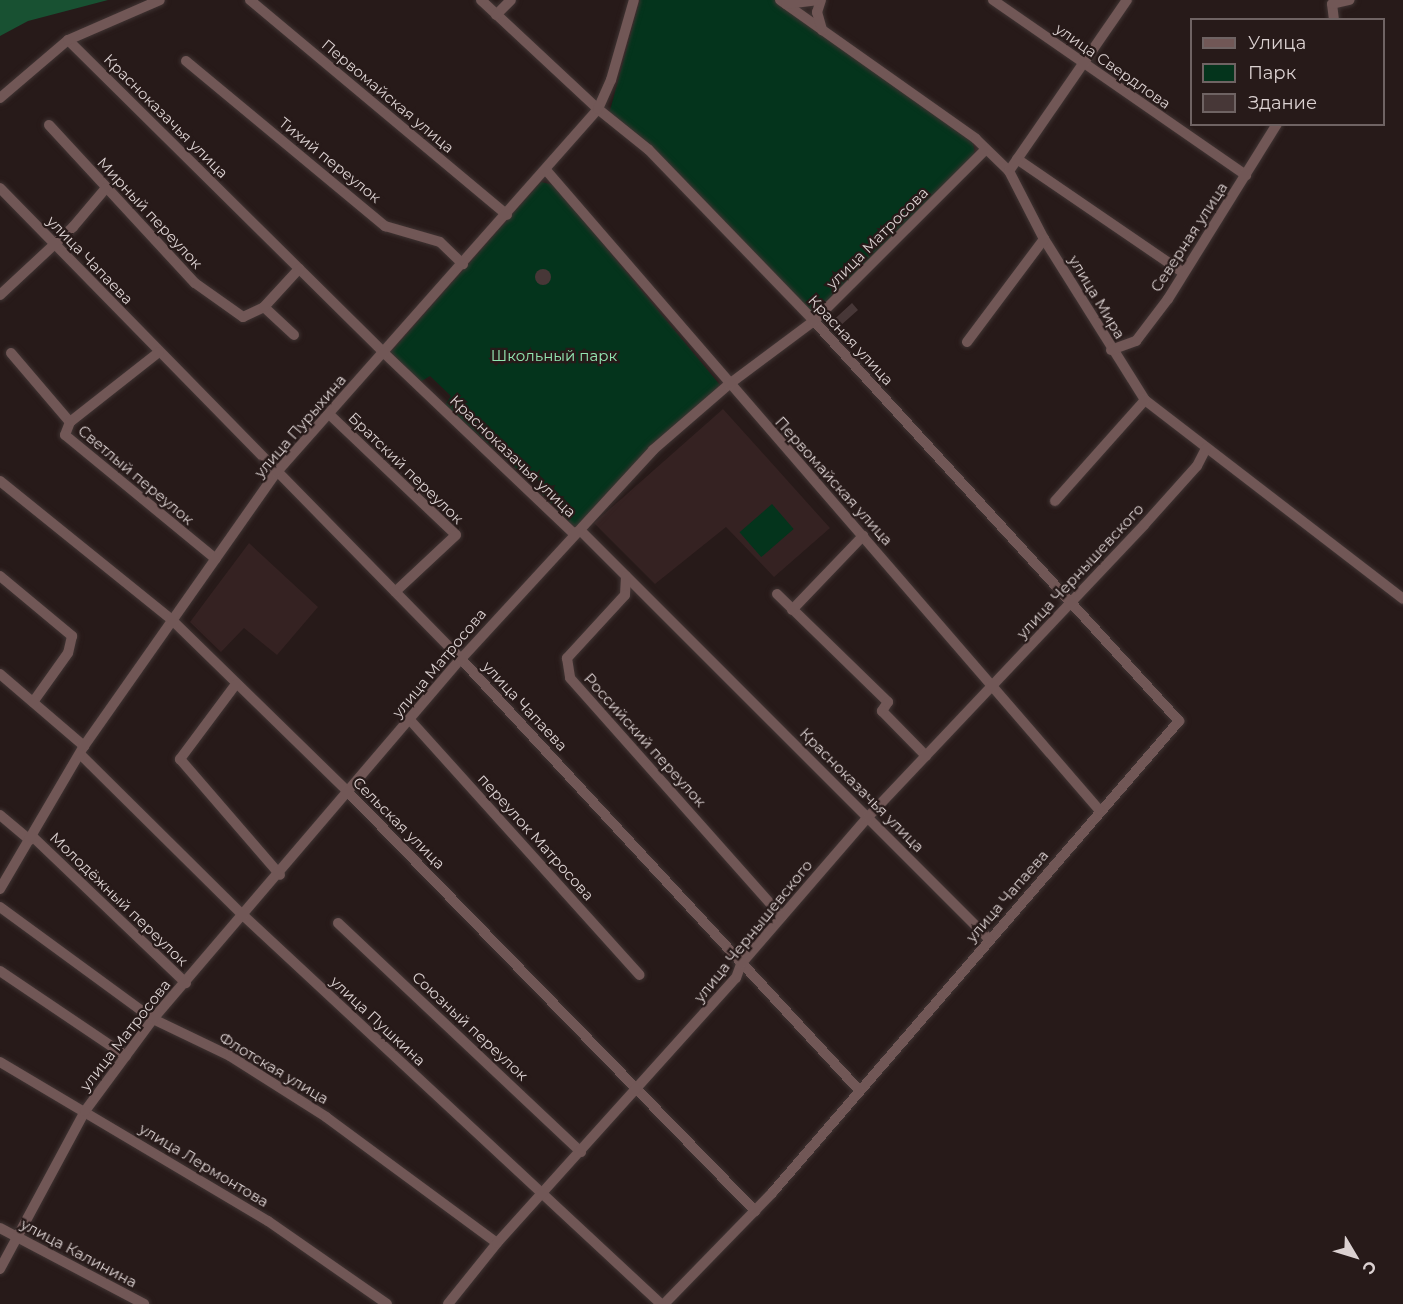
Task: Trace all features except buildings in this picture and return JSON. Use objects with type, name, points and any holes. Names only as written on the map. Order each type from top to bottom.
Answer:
[{"type":"street","points":[[0,98],[68,40],[160,0]]},
{"type":"street","name":"Первомайская улица","points":[[250,0],[507,215]]},
{"type":"street","name":"Красная улица","points":[[481,0],[598,110],[649,150],[814,321],[1179,721]]},
{"type":"street","points":[[496,15],[511,0]]},
{"type":"street","name":"улица Пурыхина","points":[[0,889],[82,750],[276,473],[598,110],[611,80],[634,0]]},
{"type":"street","points":[[783,2],[819,0],[817,12],[822,30]]},
{"type":"street","name":"улица Свердлова","points":[[993,0],[1245,175]]},
{"type":"street","points":[[1009,171],[1127,0]]},
{"type":"street","points":[[1334,18],[1330,2],[1350,0]]},
{"type":"street","name":"улица Мира","points":[[783,2],[976,139],[984,150],[1009,171],[1044,239],[1111,350],[1145,400],[1403,598]]},
{"type":"street","name":"Красноказачья улица","points":[[68,40],[384,353],[573,533],[581,531],[989,939]]},
{"type":"street","name":"Тихий переулок","points":[[186,61],[386,226],[440,242],[463,264]]},
{"type":"street","name":"Мирный переулок","points":[[49,125],[195,283],[243,317],[264,307]]},
{"type":"street","name":"Северная улица","points":[[1111,350],[1136,341],[1276,126]]},
{"type":"street","name":"улица Матросова","points":[[0,1269],[85,1111],[153,1019],[245,917],[461,659],[573,533],[653,450],[728,385],[814,321],[984,150]]},
{"type":"street","points":[[1017,159],[1182,272]]},
{"type":"street","name":"Первомайская улица","points":[[546,170],[728,385],[863,536],[1100,811]]},
{"type":"street","name":"улица Чапаева","points":[[0,188],[276,473],[461,659],[859,1090]]},
{"type":"street","points":[[0,295],[55,244],[106,188]]},
{"type":"street","points":[[967,342],[1044,239]]},
{"type":"street","points":[[294,335],[264,307],[299,269]]},
{"type":"street","points":[[70,422],[159,352]]},
{"type":"street","name":"Светлый переулок","points":[[11,353],[70,422],[65,435],[216,559]]},
{"type":"street","points":[[1055,501],[1145,400]]},
{"type":"street","name":"Братский переулок","points":[[329,414],[456,535],[395,592]]},
{"type":"street","name":"улица Чернышевского","points":[[448,1304],[497,1243],[736,978],[741,964],[868,817],[994,687],[1069,600],[1151,517],[1197,466],[1206,448]]},
{"type":"street","name":"Сельская улица","points":[[0,481],[172,620],[349,793],[755,1211]]},
{"type":"street","points":[[792,610],[863,536]]},
{"type":"street","points":[[0,576],[72,636],[68,653],[33,702]]},
{"type":"street","name":"Российский переулок","points":[[626,576],[625,595],[567,658],[570,678],[782,917]]},
{"type":"street","points":[[777,594],[888,702],[882,711],[926,756]]},
{"type":"street","name":"улица Пушкина","points":[[0,674],[33,702],[82,750],[245,917],[542,1195],[663,1304]]},
{"type":"street","points":[[236,684],[180,759],[280,875]]},
{"type":"street","name":"переулок Матросова","points":[[410,720],[640,975]]},
{"type":"street","name":"улица Чапаева","points":[[663,1304],[755,1211],[1179,721]]},
{"type":"street","name":"Молодёжный переулок","points":[[0,815],[31,838],[186,983]]},
{"type":"street","name":"Флотская улица","points":[[0,907],[153,1019],[230,1056],[326,1118],[497,1243]]},
{"type":"street","name":"Союзный переулок","points":[[338,923],[581,1152]]},
{"type":"street","points":[[0,971],[126,1056]]},
{"type":"street","name":"улица Лермонтова","points":[[0,1062],[268,1221],[387,1304]]},
{"type":"street","name":"улица Калинина","points":[[0,1228],[144,1304]]},
{"type":"shaded area","points":[[0,0],[108,0],[28,21],[0,36]]},
{"type":"shaded area","points":[[723,409],[830,528],[774,577],[726,527],[655,584],[594,523]]},
{"type":"shaded area","points":[[249,543],[318,607],[277,655],[244,628],[221,652],[190,622]]},
{"type":"green space","points":[[640,0],[776,0],[973,143],[975,154],[818,312],[810,311],[609,114]]},
{"type":"green space","name":"Школьный парк","points":[[541,182],[554,185],[720,385],[575,528],[538,490],[541,483],[522,467],[518,470],[445,405],[451,396],[430,376],[420,382],[390,353]]},
{"type":"green space","points":[[772,504],[794,529],[761,557],[740,532]]}]
